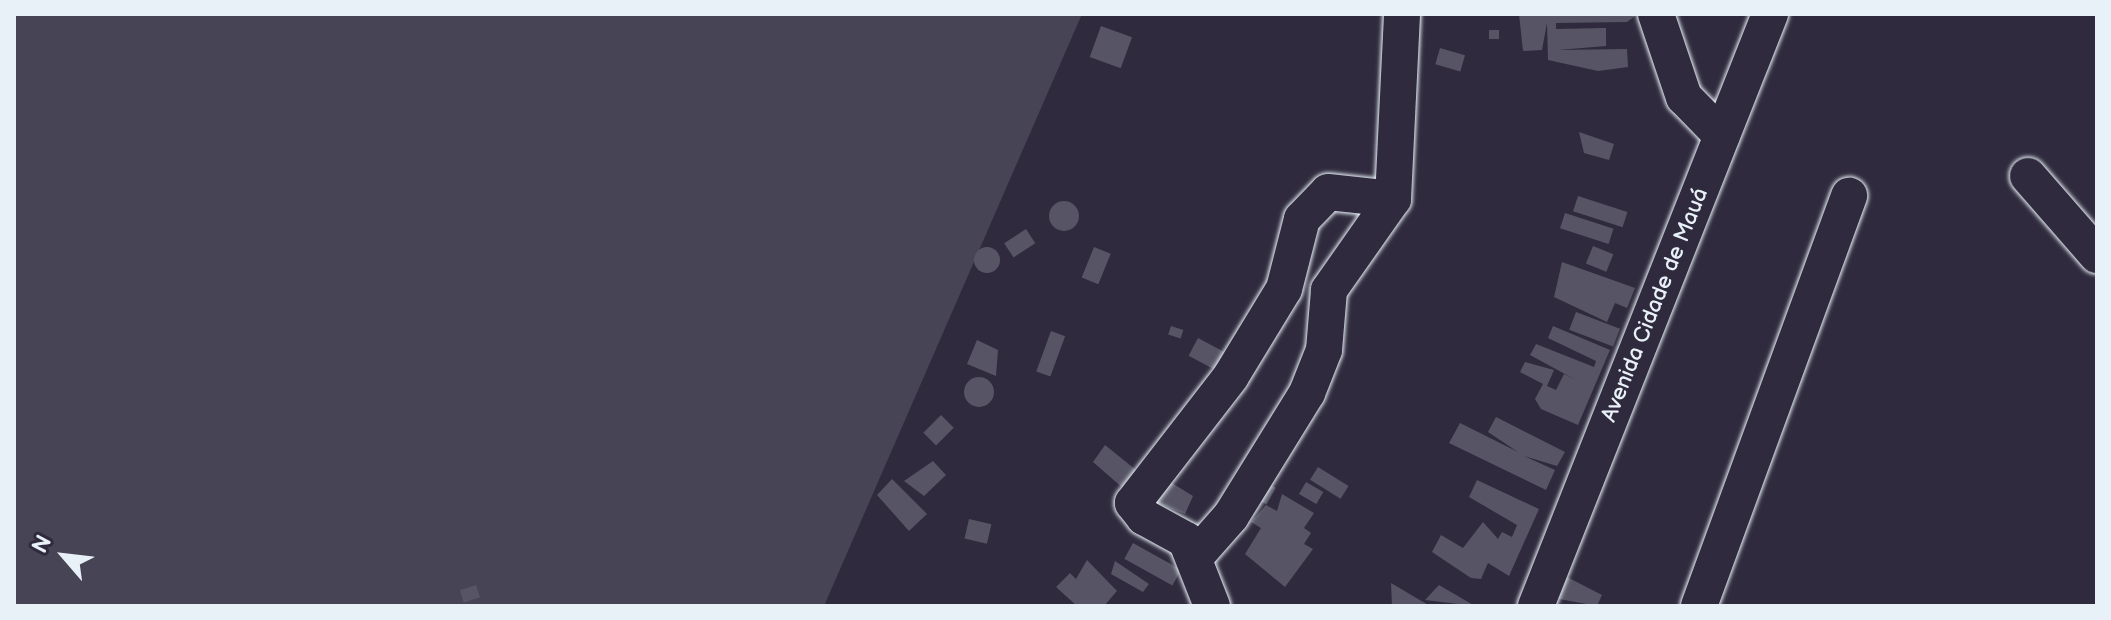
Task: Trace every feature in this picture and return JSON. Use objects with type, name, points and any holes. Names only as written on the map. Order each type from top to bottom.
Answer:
[{"type":"street","points":[[1194,558],[1231,516],[1307,393],[1324,350],[1329,290],[1393,199],[1402,14]]},
{"type":"street","points":[[1656,14],[1684,97],[1722,136]]},
{"type":"street","name":"Avenida Cidade de Mauá","points":[[1536,606],[1770,14]]},
{"type":"street","points":[[2028,176],[2097,255]]},
{"type":"street","points":[[1212,606],[1186,540],[1144,517],[1133,503],[1143,484],[1231,376],[1284,289],[1302,219],[1328,192],[1393,199]]},
{"type":"street","points":[[1699,606],[1849,196]]},
{"type":"shaded area","points":[[14,14],[1082,14],[824,606],[14,606]]},
{"type":"building","points":[[1519,14],[1638,14],[1627,22],[1556,23],[1556,29],[1606,28],[1606,46],[1558,50],[1627,49],[1628,67],[1598,71],[1548,60],[1547,23],[1542,50],[1523,51]]},
{"type":"building","points":[[1101,26],[1132,37],[1121,68],[1090,57]]},
{"type":"building","points":[[1489,30],[1499,30],[1499,39],[1489,39]]},
{"type":"building","points":[[1440,48],[1465,55],[1460,72],[1435,64]]},
{"type":"building","points":[[1579,132],[1614,144],[1609,160],[1584,153]]},
{"type":"building","points":[[1578,196],[1627,212],[1623,227],[1573,211]]},
{"type":"building","points":[[1064,201],[1075,205],[1079,216],[1075,227],[1064,231],[1053,227],[1049,216],[1053,205]]},
{"type":"building","points":[[1565,213],[1614,229],[1609,244],[1560,228]]},
{"type":"building","points":[[1026,229],[1035,243],[1013,257],[1004,243]]},
{"type":"building","points":[[1593,246],[1613,254],[1606,272],[1586,264]]},
{"type":"building","points":[[987,247],[996,251],[1000,260],[996,269],[987,273],[978,269],[974,260],[978,251]]},
{"type":"building","points":[[1094,247],[1111,254],[1098,284],[1082,278]]},
{"type":"building","points":[[1562,262],[1635,288],[1627,308],[1615,303],[1607,322],[1554,297]]},
{"type":"building","points":[[1576,312],[1620,329],[1613,347],[1569,330]]},
{"type":"building","points":[[1171,326],[1183,330],[1181,339],[1168,335]]},
{"type":"building","points":[[1553,326],[1610,350],[1578,425],[1541,409],[1535,399],[1543,384],[1520,372],[1525,362],[1554,370],[1547,386],[1556,390],[1564,374],[1576,380],[1530,355],[1536,344],[1594,367],[1596,361],[1548,338]]},
{"type":"building","points":[[1051,331],[1065,336],[1050,377],[1036,371]]},
{"type":"building","points":[[1198,338],[1235,358],[1226,375],[1189,356]]},
{"type":"building","points":[[977,340],[998,350],[996,376],[967,364]]},
{"type":"building","points":[[979,377],[990,381],[994,392],[990,403],[979,407],[968,403],[964,392],[968,381]]},
{"type":"building","points":[[941,415],[954,428],[936,445],[923,433]]},
{"type":"building","points":[[1496,417],[1565,452],[1557,466],[1524,456],[1555,470],[1546,490],[1449,443],[1460,423],[1518,452],[1488,432]]},
{"type":"building","points":[[1105,445],[1136,470],[1124,489],[1093,462]]},
{"type":"building","points":[[933,461],[946,475],[924,496],[904,481]]},
{"type":"building","points":[[1318,467],[1349,486],[1341,499],[1310,480]]},
{"type":"building","points":[[892,479],[927,514],[909,531],[877,495]]},
{"type":"building","points":[[1167,480],[1193,496],[1185,514],[1144,498]]},
{"type":"building","points":[[1477,480],[1539,509],[1509,576],[1488,563],[1481,579],[1471,578],[1432,552],[1441,535],[1463,548],[1483,522],[1498,539],[1502,532],[1512,537],[1517,525],[1469,497]]},
{"type":"building","points":[[1306,482],[1323,492],[1316,504],[1299,494]]},
{"type":"building","points":[[1267,483],[1276,488],[1267,504],[1258,500]]},
{"type":"building","points":[[1282,494],[1314,513],[1304,528],[1311,533],[1304,544],[1313,549],[1285,587],[1245,554],[1261,528],[1251,522],[1266,505],[1277,511]]},
{"type":"building","points":[[969,519],[991,524],[987,544],[965,538]]},
{"type":"building","points":[[1133,543],[1181,570],[1172,585],[1124,559]]},
{"type":"building","points":[[1087,560],[1117,591],[1104,606],[1077,606],[1056,587],[1070,573],[1076,579]]},
{"type":"building","points":[[1115,561],[1149,584],[1143,592],[1111,574]]},
{"type":"building","points":[[1565,576],[1602,595],[1597,606],[1554,598]]},
{"type":"building","points":[[1391,583],[1430,606],[1392,606]]},
{"type":"building","points":[[476,585],[480,597],[464,603],[460,590]]},
{"type":"building","points":[[1439,585],[1475,606],[1425,600]]}]
